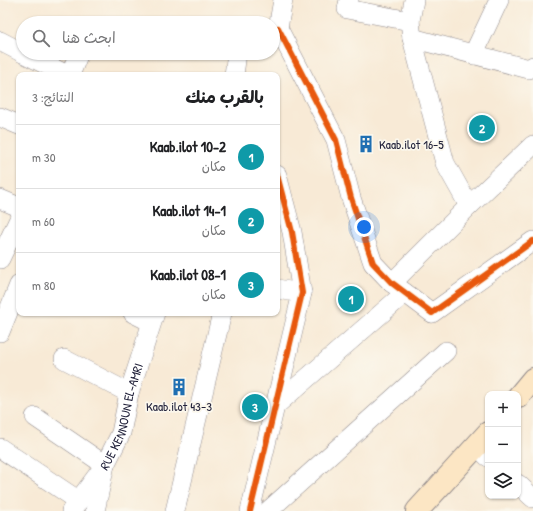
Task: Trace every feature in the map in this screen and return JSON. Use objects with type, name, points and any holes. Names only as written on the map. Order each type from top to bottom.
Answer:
[{"type":"street","points":[[279,16],[283,0]]},
{"type":"street","points":[[349,0],[347,9],[411,30],[473,55],[532,71]]},
{"type":"street","points":[[414,0],[411,30],[445,163],[469,206]]},
{"type":"street","points":[[473,55],[499,0]]},
{"type":"street","points":[[280,36],[336,140],[352,198],[373,263],[399,288],[432,313],[533,241]]},
{"type":"street","points":[[0,41],[16,49]]},
{"type":"street","points":[[37,60],[61,72]]},
{"type":"street","points":[[71,72],[76,60]]},
{"type":"street","points":[[234,72],[236,60]]},
{"type":"street","points":[[0,117],[16,124]]},
{"type":"street","points":[[275,406],[399,288],[469,206],[533,145]]},
{"type":"street","points":[[250,511],[302,293],[292,232],[280,192]]},
{"type":"street","points":[[0,199],[16,206]]},
{"type":"street","points":[[0,258],[16,225]]},
{"type":"street","points":[[280,289],[302,293]]},
{"type":"street","points":[[0,332],[16,292]]},
{"type":"street","points":[[175,511],[221,316]]},
{"type":"street","name":"RUE KENNOUN EL-AMRI","points":[[75,506],[105,465],[121,433],[129,393],[153,317]]},
{"type":"street","points":[[268,511],[446,351]]},
{"type":"street","points":[[64,359],[129,393]]},
{"type":"street","points":[[521,393],[533,379]]},
{"type":"street","points":[[35,417],[105,465],[96,511]]},
{"type":"street","points":[[417,511],[484,445]]},
{"type":"street","points":[[0,448],[75,506]]},
{"type":"street","points":[[521,487],[533,498]]},
{"type":"cycle path","points":[[280,32],[336,140],[351,198],[373,263],[392,283],[432,313],[533,241]]},
{"type":"cycle path","points":[[250,511],[302,293],[292,232],[280,186]]},
{"type":"place","name":"Kaab.ilot 14-1","points":[[482,128]]},
{"type":"place","name":"Kaab.ilot 16-5","points":[[366,144]]},
{"type":"place","name":"Kaab.ilot 10-2","points":[[351,299]]},
{"type":"place","name":"Kaab.ilot 43-3","points":[[179,387]]},
{"type":"place","name":"Kaab.ilot 08-1","points":[[255,407]]}]
